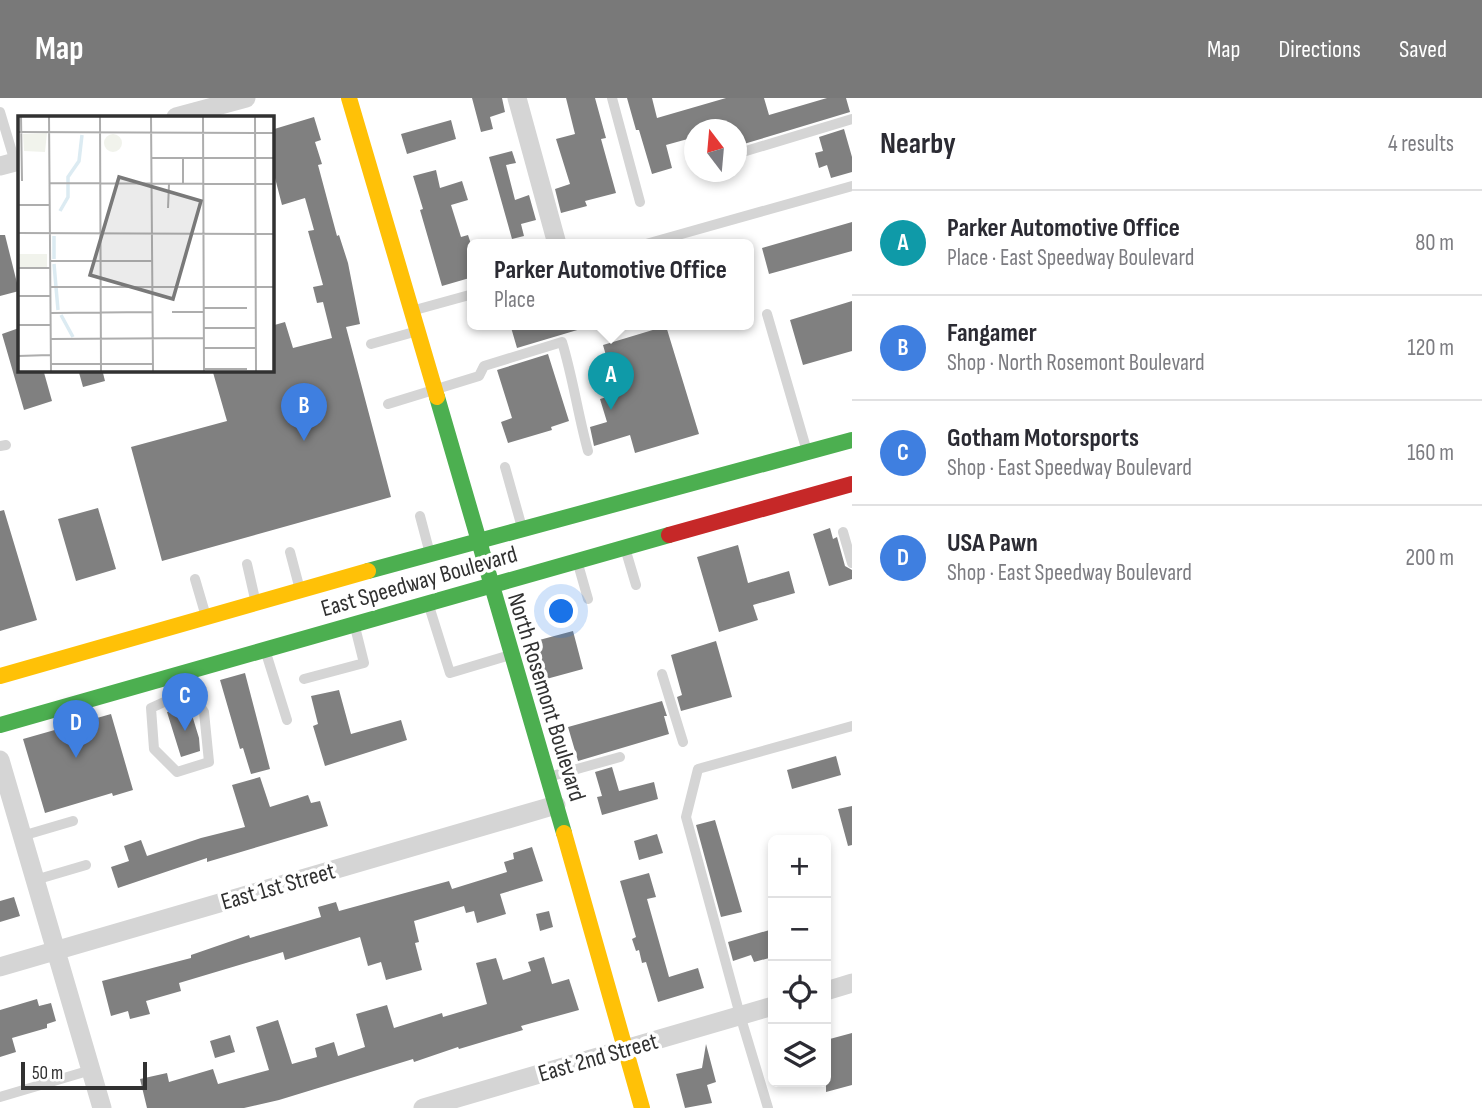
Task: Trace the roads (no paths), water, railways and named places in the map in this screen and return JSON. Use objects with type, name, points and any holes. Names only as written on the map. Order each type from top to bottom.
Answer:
[{"type":"main road","name":"North Rosemont Boulevard","points":[[348,98],[556,805],[642,1108]]},
{"type":"main road","name":"East Speedway Boulevard","points":[[0,676],[478,540],[852,440]]},
{"type":"main road","name":"East Speedway Boulevard","points":[[0,725],[490,584],[852,484]]},
{"type":"street","points":[[180,116],[246,98]]},
{"type":"street","points":[[517,98],[556,239]]},
{"type":"street","points":[[0,760],[5,797],[22,836],[102,1108]]},
{"type":"street","name":"East 1st Street","points":[[0,967],[556,805]]},
{"type":"street","points":[[831,989],[852,983]]},
{"type":"street","name":"East 2nd Street","points":[[423,1108],[768,1008]]},
{"type":"lane","points":[[612,98],[640,202]]},
{"type":"lane","points":[[0,112],[11,163]]},
{"type":"lane","points":[[747,151],[852,119]]},
{"type":"lane","points":[[664,239],[852,186]]},
{"type":"lane","points":[[411,312],[467,296]]},
{"type":"lane","points":[[767,314],[807,452]]},
{"type":"lane","points":[[371,344],[417,331]]},
{"type":"lane","points":[[388,404],[433,388],[480,376],[484,366],[562,342],[573,376],[579,420],[588,451]]},
{"type":"lane","points":[[505,467],[523,528]]},
{"type":"lane","points":[[420,516],[430,554]]},
{"type":"lane","points":[[843,532],[852,564]]},
{"type":"lane","points":[[624,547],[636,585]]},
{"type":"lane","points":[[290,552],[301,590]]},
{"type":"lane","points":[[577,560],[588,599]]},
{"type":"lane","points":[[247,564],[256,603]]},
{"type":"lane","points":[[195,579],[206,617]]},
{"type":"lane","points":[[428,602],[450,673],[512,654]]},
{"type":"lane","points":[[304,679],[363,663],[354,624]]},
{"type":"lane","points":[[264,649],[287,720]]},
{"type":"lane","points":[[662,674],[683,742]]},
{"type":"lane","points":[[168,677],[173,698]]},
{"type":"lane","points":[[194,696],[204,712],[209,762],[177,772],[154,749],[151,708],[173,698],[194,696]]},
{"type":"lane","points":[[768,1108],[686,817],[698,769],[852,726]]},
{"type":"lane","points":[[548,778],[620,757]]},
{"type":"lane","points":[[22,836],[73,821]]},
{"type":"lane","points":[[35,880],[86,864]]},
{"type":"lane","points":[[0,1097],[91,1070]]},
{"type":"place","name":"Parker Automotive Office","points":[[611,410]]},
{"type":"place","name":"Fangamer","points":[[304,441]]},
{"type":"place","name":"Gotham Motorsports","points":[[185,731]]},
{"type":"place","name":"USA Pawn","points":[[76,758]]}]
